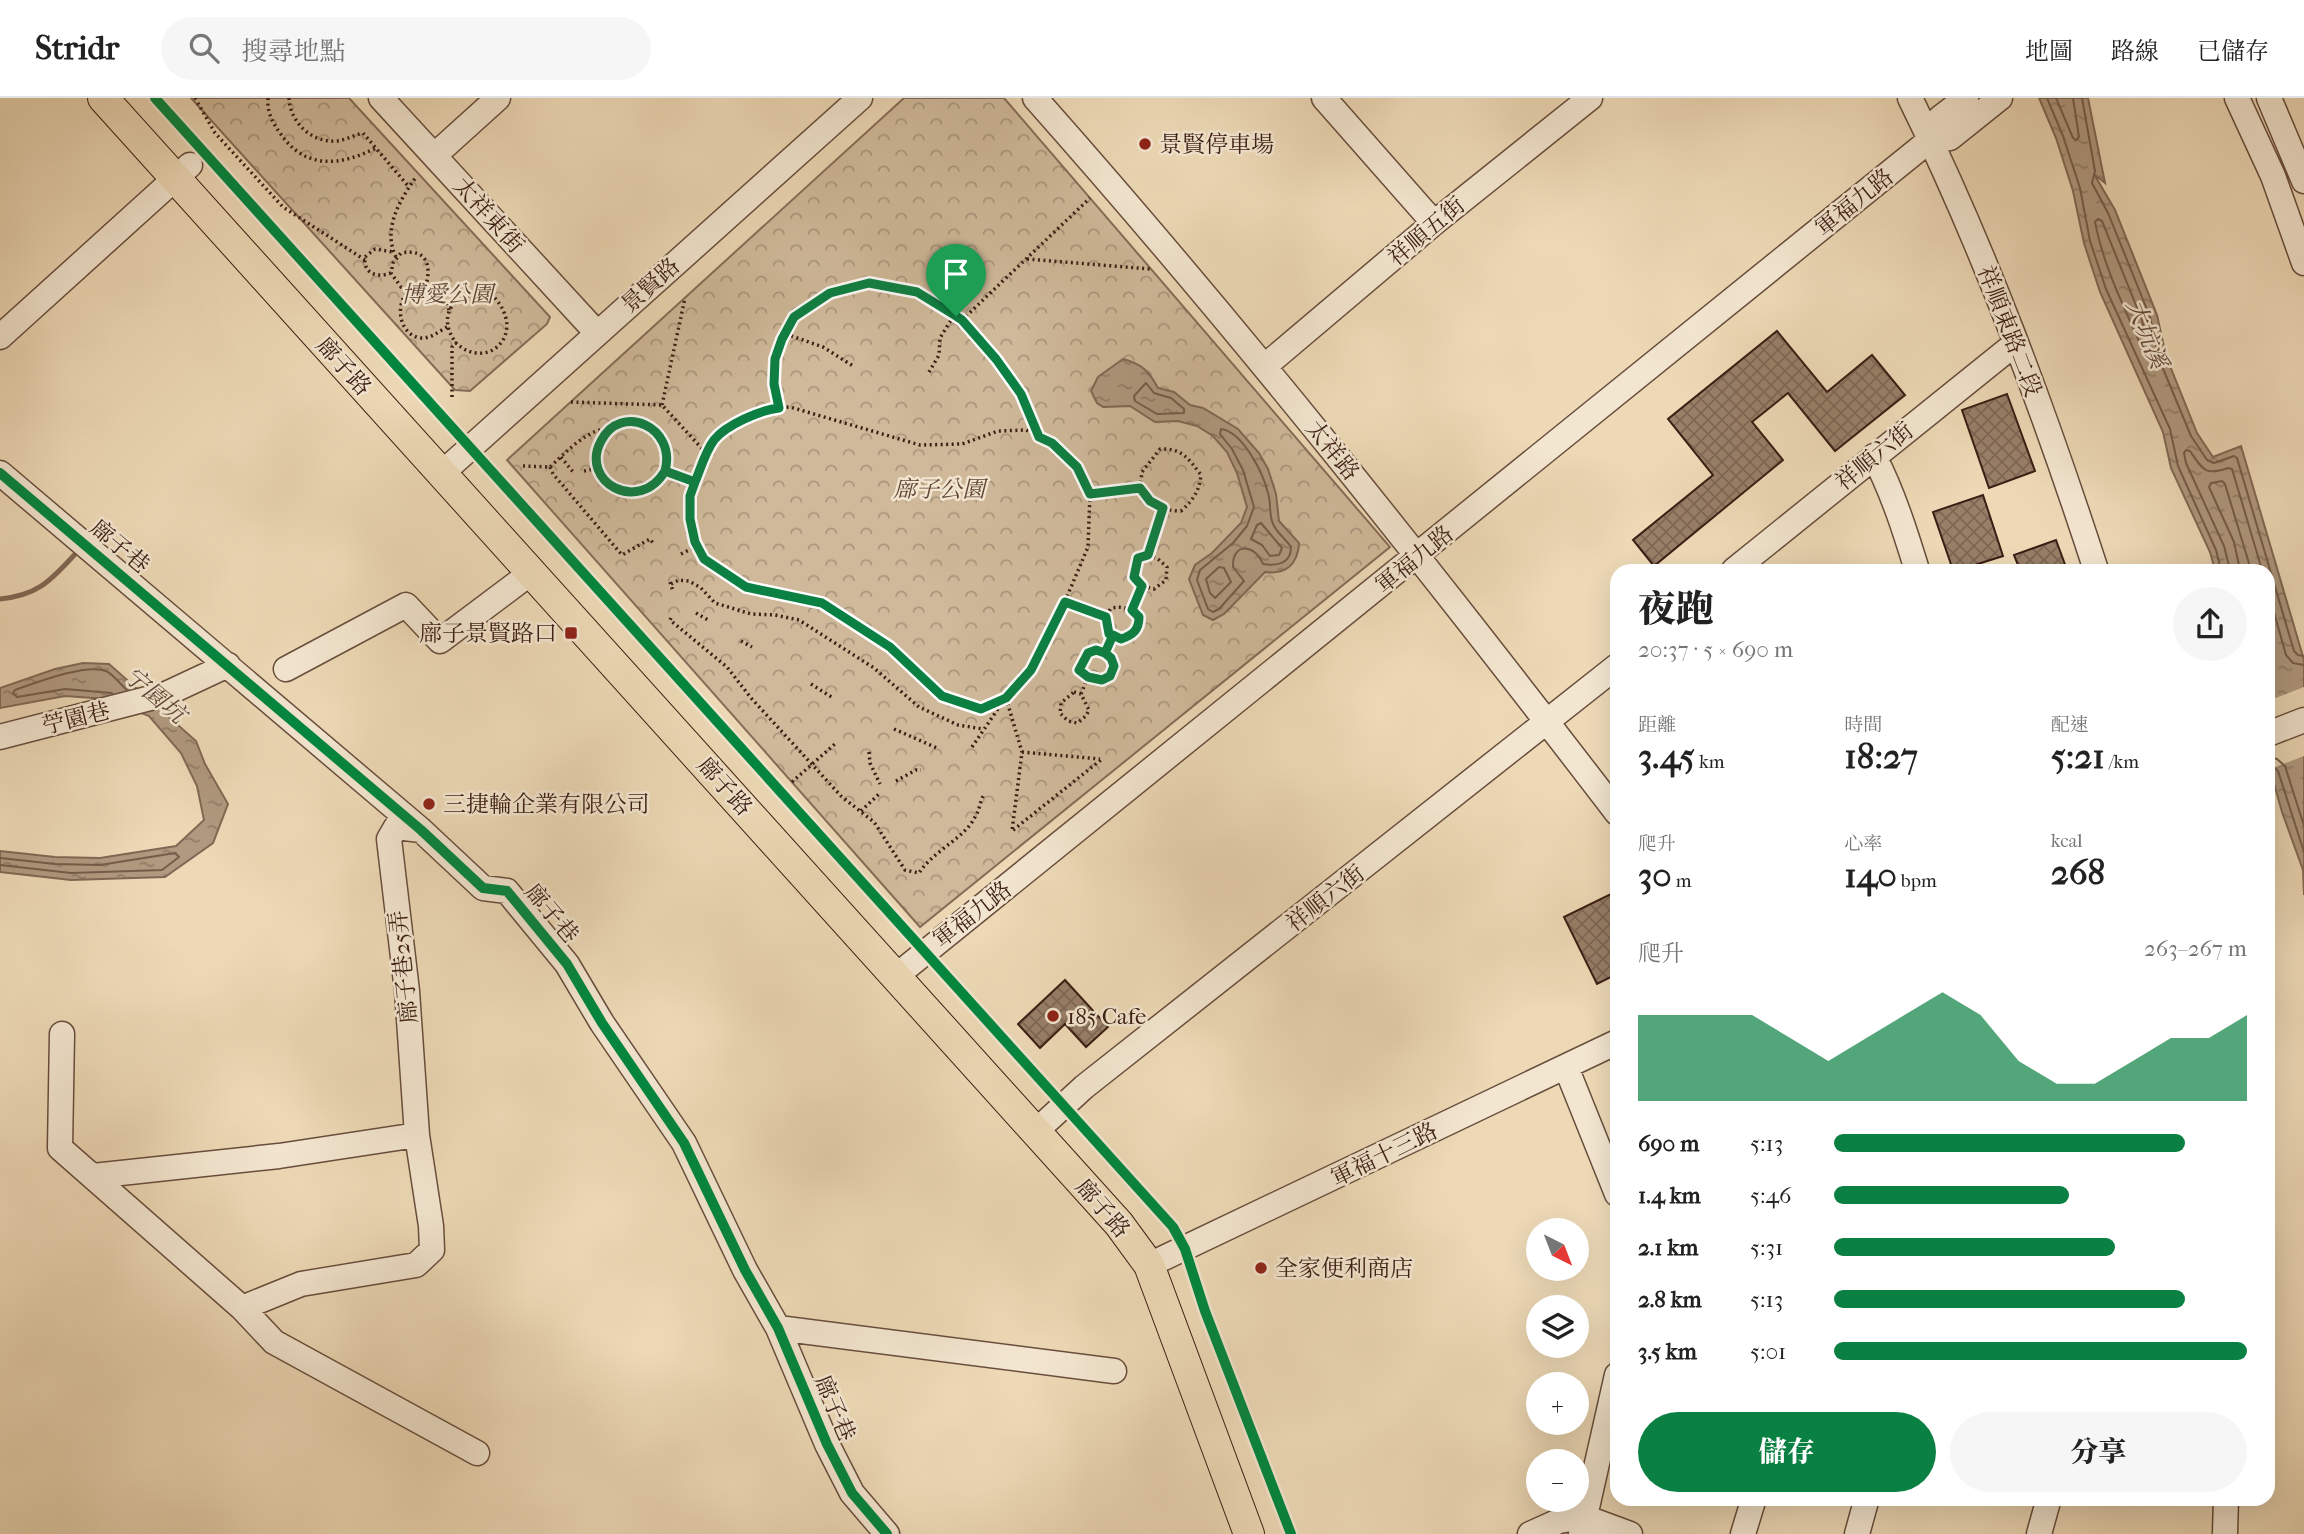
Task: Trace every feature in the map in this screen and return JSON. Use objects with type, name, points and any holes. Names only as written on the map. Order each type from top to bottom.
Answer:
[{"type":"main road","name":"廍子路","points":[[103,98],[183,172],[1043,1125],[1119,1224],[1158,1261],[1271,1534]]},
{"type":"main road","name":"廍子路","points":[[129,98],[183,172]]},
{"type":"main road","name":"廍子路","points":[[448,468],[532,572],[902,970]]},
{"type":"main road","name":"廍子路","points":[[1158,1261],[1249,1534]]},
{"type":"street","name":"太祥東街","points":[[381,98],[597,333]]},
{"type":"street","points":[[435,155],[498,98]]},
{"type":"street","name":"景賢路","points":[[448,468],[860,98]]},
{"type":"street","name":"太祥路","points":[[1035,98],[1265,366],[1419,555],[1610,804]]},
{"type":"street","points":[[1324,98],[1434,223]]},
{"type":"street","name":"祥順五街","points":[[1265,366],[1434,223],[1590,98]]},
{"type":"street","name":"祥順東路二段","points":[[1910,98],[1940,132],[2094,564]]},
{"type":"street","points":[[1940,132],[1965,98]]},
{"type":"street","points":[[1940,132],[2000,98]]},
{"type":"street","points":[[2237,98],[2273,176],[2304,262]]},
{"type":"street","points":[[2269,98],[2304,181]]},
{"type":"street","name":"軍福九路","points":[[902,970],[1940,132]]},
{"type":"street","points":[[0,337],[183,172]]},
{"type":"street","name":"祥順六街","points":[[1741,564],[2016,344]]},
{"type":"street","points":[[1874,456],[1891,491],[1915,564]]},
{"type":"street","name":"廍子巷","points":[[0,473],[421,830],[482,888],[507,891],[567,964],[602,1023],[684,1143],[745,1270],[778,1328],[827,1444],[852,1493],[887,1534]]},
{"type":"street","points":[[286,669],[406,605],[440,641],[532,572]]},
{"type":"street","name":"苧園巷","points":[[0,737],[166,694],[228,665]]},
{"type":"street","name":"祥順六街","points":[[1043,1125],[1095,1079],[1610,672]]},
{"type":"street","points":[[2275,731],[2304,720]]},
{"type":"street","name":"廍子巷25弄","points":[[242,1308],[302,1284],[416,1265],[432,1250],[431,1226],[417,1135],[407,991],[389,839],[396,827],[421,830]]},
{"type":"street","points":[[61,1034],[60,1148],[242,1308],[274,1342],[477,1453]]},
{"type":"street","name":"軍福十三路","points":[[1158,1261],[1610,1045]]},
{"type":"street","points":[[1566,1067],[1610,1177]]},
{"type":"street","points":[[93,1176],[279,1156],[417,1135]]},
{"type":"street","points":[[778,1328],[1114,1371]]},
{"type":"street","points":[[1582,1526],[1610,1405]]},
{"type":"street","points":[[1743,1534],[1752,1506]]},
{"type":"street","points":[[1857,1534],[1865,1506]]},
{"type":"street","points":[[2039,1534],[2047,1506]]},
{"type":"street","points":[[2225,1534],[2226,1506]]},
{"type":"street","points":[[1530,1534],[1559,1521],[1630,1534]]},
{"type":"path","points":[[195,98],[215,133],[283,207],[365,260]]},
{"type":"path","points":[[268,98],[267,107],[272,121],[282,136],[294,149],[309,159],[343,161],[376,148]]},
{"type":"path","points":[[289,98],[290,110],[298,125],[309,134],[321,140],[335,141],[363,133],[410,187]]},
{"type":"path","points":[[416,177],[392,222],[390,243],[395,255],[391,273],[401,288],[436,291],[443,297],[450,312]]},
{"type":"path","points":[[962,320],[1090,198]]},
{"type":"path","points":[[391,273],[375,275],[366,267],[365,260],[370,251],[375,249],[395,255],[408,252],[423,256],[430,271],[425,288]]},
{"type":"path","points":[[1027,259],[1150,269]]},
{"type":"path","points":[[779,408],[774,384],[775,359],[794,317],[830,293],[869,283],[917,292],[962,320],[996,359],[1021,394],[1039,437]]},
{"type":"path","points":[[412,291],[402,300],[399,310],[401,319],[410,332],[415,336],[426,337],[447,327]]},
{"type":"path","points":[[464,296],[494,297],[508,323],[505,338],[492,350],[476,354],[456,343],[447,327],[450,312],[453,304],[464,296]]},
{"type":"path","points":[[662,405],[685,298]]},
{"type":"path","points":[[929,372],[939,355],[940,338],[948,323],[956,316]]},
{"type":"path","points":[[785,333],[823,347],[853,366]]},
{"type":"path","points":[[452,397],[450,354],[456,343]]},
{"type":"path","points":[[571,402],[662,405],[706,453]]},
{"type":"path","points":[[972,747],[1006,698],[1031,670],[1065,602],[1087,547],[1090,494],[1077,467],[1052,443],[1026,430],[998,431],[962,444],[920,445],[790,407],[763,410],[715,438],[706,453],[690,496],[690,519],[697,546],[704,559],[746,587],[822,603],[890,647],[942,696],[981,709],[1006,698]]},
{"type":"path","points":[[523,467],[550,467],[595,430],[611,429],[633,422],[652,428],[659,434],[667,452],[665,471],[652,487],[637,492],[622,492],[612,487],[594,468],[584,471]]},
{"type":"path","points":[[599,471],[597,450],[611,429]]},
{"type":"path","points":[[1160,449],[1172,449],[1188,458],[1201,475],[1199,490],[1181,510],[1169,511],[1163,508],[1150,501],[1140,488],[1142,472],[1160,449]]},
{"type":"path","points":[[561,457],[572,472]]},
{"type":"path","points":[[550,467],[550,471],[622,555],[650,539],[653,543]]},
{"type":"path","points":[[665,471],[695,482]]},
{"type":"path","points":[[566,489],[572,483]]},
{"type":"path","points":[[1090,494],[1140,488]]},
{"type":"path","points":[[637,492],[638,499]]},
{"type":"path","points":[[1148,555],[1163,508]]},
{"type":"path","points":[[681,554],[697,546]]},
{"type":"path","points":[[1148,555],[1167,567],[1166,580],[1154,589],[1142,586],[1134,577],[1135,569],[1138,558],[1148,555]]},
{"type":"path","points":[[673,590],[671,583],[689,581],[701,588],[715,603],[751,614],[799,620],[874,668],[919,707],[958,725],[983,729]]},
{"type":"path","points":[[1132,610],[1142,586]]},
{"type":"path","points":[[1065,602],[1106,617]]},
{"type":"path","points":[[1122,606],[1139,617],[1139,625],[1132,635],[1121,639],[1109,634],[1106,617],[1111,608],[1122,606]]},
{"type":"path","points":[[696,613],[708,621]]},
{"type":"path","points":[[671,618],[670,620],[727,667],[751,698],[841,796],[874,822],[901,867],[912,873],[919,873],[932,856],[960,835],[975,818],[983,796]]},
{"type":"path","points":[[1105,653],[1113,635]]},
{"type":"path","points":[[741,641],[752,648]]},
{"type":"path","points":[[1096,650],[1105,653],[1114,666],[1110,676],[1102,680],[1088,677],[1079,670],[1088,653],[1096,650]]},
{"type":"path","points":[[1081,694],[1073,692],[1061,703],[1060,713],[1068,721],[1077,723],[1089,710],[1081,694],[1088,677]]},
{"type":"path","points":[[811,684],[833,698]]},
{"type":"path","points":[[1006,698],[1022,752],[1012,831],[1102,759],[1022,752]]},
{"type":"path","points":[[894,729],[937,748]]},
{"type":"path","points":[[792,782],[836,743]]},
{"type":"path","points":[[869,752],[870,763],[880,784]]},
{"type":"path","points":[[896,781],[921,770]]},
{"type":"path","points":[[861,811],[879,794]]},
{"type":"green space","name":"博愛公園","points":[[191,98],[349,98],[550,317],[547,324],[470,391],[455,390]]},
{"type":"green space","name":"廍子公園","points":[[904,98],[1004,98],[1390,547],[920,927],[507,460]]},
{"type":"water","name":"大坑溪","points":[[2039,98],[2088,98],[2105,183],[2094,174],[2115,210],[2157,315],[2166,356],[2197,433],[2213,457],[2241,446],[2304,660],[2304,895],[2303,870],[2275,787],[2275,564],[2213,564],[2171,468],[2163,432],[2100,292],[2056,138]]},
{"type":"water","points":[[1123,359],[1144,369],[1158,388],[1174,392],[1190,405],[1203,408],[1238,429],[1259,453],[1268,469],[1276,494],[1279,521],[1299,543],[1296,557],[1290,566],[1279,572],[1265,572],[1224,614],[1213,620],[1203,615],[1189,579],[1195,565],[1212,553],[1241,523],[1247,507],[1237,473],[1227,452],[1213,436],[1197,426],[1178,421],[1155,422],[1130,406],[1103,407],[1097,403],[1091,391],[1098,377]]},
{"type":"water","points":[[83,663],[109,664],[196,741],[205,764],[228,804],[213,843],[165,877],[71,880],[0,872],[0,851],[55,857],[100,858],[176,846],[204,820],[197,786],[181,753],[149,716],[107,699],[65,696],[0,708],[0,688],[55,669]]},
{"type":"pier","points":[[2304,687],[2304,756],[2275,767],[2275,698]]},
{"type":"building","points":[[1777,331],[1827,392],[1872,355],[1905,395],[1835,451],[1788,393],[1752,422],[1783,460],[1656,564],[1652,564],[1633,540],[1713,475],[1668,419]]},
{"type":"building","points":[[2007,394],[2035,471],[1989,488],[1962,410]]},
{"type":"building","points":[[1983,495],[2003,556],[1978,564],[1951,564],[1933,512]]},
{"type":"building","points":[[2056,540],[2065,564],[2018,564],[2014,555]]},
{"type":"building","points":[[1610,894],[1610,978],[1597,984],[1564,917]]},
{"type":"building","points":[[1065,980],[1108,1027],[1086,1047],[1065,1024],[1040,1048],[1018,1024]]},
{"type":"waterway","points":[[0,599],[37,589],[80,549]]},
{"type":"cycle path","points":[[155,98],[1173,1227],[1185,1249],[1205,1311],[1291,1534]]},
{"type":"cycle path","points":[[0,473],[421,830],[483,888],[507,891],[567,964],[602,1023],[684,1143],[745,1270],[778,1328],[827,1444],[852,1493],[887,1534]]},
{"type":"place","name":"景賢停車場","points":[[1145,144]]},
{"type":"place","name":"廍子景賢路口","points":[[571,633]]},
{"type":"place","name":"三捷輪企業有限公司","points":[[429,804]]},
{"type":"place","name":"185 Cafe","points":[[1053,1016]]},
{"type":"place","name":"全家便利商店","points":[[1261,1268]]},
{"type":"route","points":[[956,316],[917,292],[869,283],[830,293],[794,317],[782,339],[775,359],[774,384],[779,408],[763,410],[715,438],[695,482],[665,471],[668,461],[664,442],[659,434],[643,423],[624,423],[614,427],[601,441],[597,450],[597,461],[605,480],[622,492],[642,492],[660,480],[665,471],[695,482],[690,496],[690,519],[695,542],[704,559],[746,587],[822,603],[890,647],[942,696],[981,709],[1006,698],[1031,670],[1065,602],[1106,617],[1109,634],[1113,635],[1105,653],[1114,666],[1110,676],[1102,680],[1088,677],[1079,670],[1088,653],[1096,650],[1105,653],[1113,635],[1121,639],[1132,635],[1139,625],[1139,617],[1132,610],[1142,586],[1134,577],[1135,569],[1138,558],[1148,555],[1163,508],[1150,501],[1140,488],[1090,494],[1077,467],[1052,443],[1039,437],[1021,394],[996,359],[956,316]]},
{"type":"water label","name":"宁園坑","points":[[155,695]]}]
